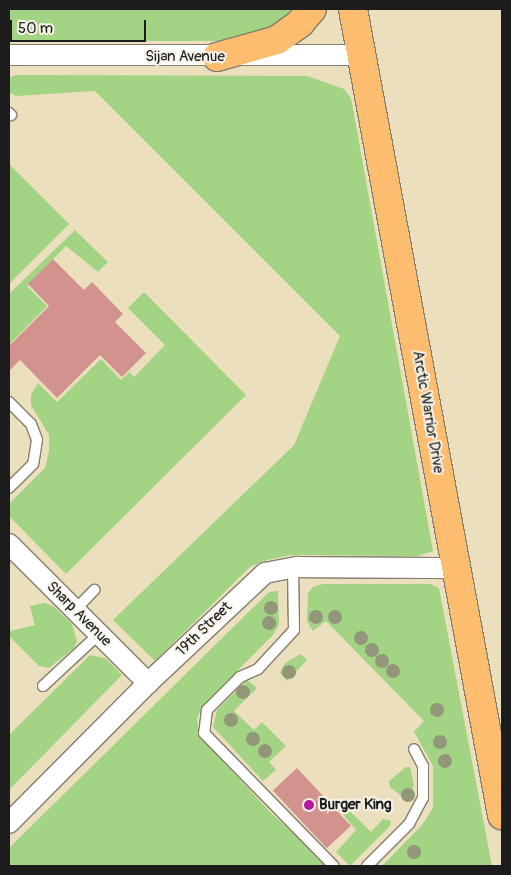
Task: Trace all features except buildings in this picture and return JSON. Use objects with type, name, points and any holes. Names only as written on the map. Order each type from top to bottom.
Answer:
[{"type":"main road","points":[[217,57],[276,40],[300,23],[312,9]]},
{"type":"main road","name":"Arctic Warrior Drive","points":[[353,9],[502,815]]},
{"type":"street","name":"Sijan Avenue","points":[[9,55],[362,56]]},
{"type":"street","name":"Sharp Avenue","points":[[9,544],[148,683]]},
{"type":"street","name":"19th Street","points":[[9,823],[148,683],[255,580],[265,573],[293,567],[457,568]]},
{"type":"lane","points":[[9,402],[31,424],[37,440],[37,454],[33,464],[9,488]]},
{"type":"lane","points":[[293,567],[294,630],[258,669],[240,677],[207,710],[204,733],[334,866]]},
{"type":"lane","points":[[75,610],[94,590]]},
{"type":"lane","points":[[43,686],[99,634]]},
{"type":"lane","points":[[367,866],[409,824],[420,805],[424,775],[414,749]]},
{"type":"green space","points":[[9,9],[299,9],[289,22],[243,41],[9,41]]},
{"type":"green space","points":[[16,75],[307,76],[344,89],[351,98],[433,551],[418,556],[291,555],[267,560],[251,566],[155,661],[113,620],[294,445],[340,336],[95,91],[16,96],[9,92],[9,78]]},
{"type":"green space","points":[[9,164],[69,224],[9,284]]},
{"type":"green space","points":[[75,230],[108,262],[98,272],[66,246],[27,286],[47,306],[9,345],[9,294]]},
{"type":"green space","points":[[144,292],[246,395],[66,574],[9,516],[9,504],[45,468],[49,451],[49,435],[31,405],[31,395],[38,383],[57,402],[101,359],[121,380],[129,372],[134,377],[165,345],[128,308]]},
{"type":"green space","points":[[323,584],[430,584],[439,588],[492,866],[382,866],[422,825],[433,808],[433,766],[414,732],[424,721],[326,621],[313,631],[307,622],[308,593],[313,587]]},
{"type":"green space","points":[[278,591],[279,624],[273,635],[203,705],[197,718],[198,729],[204,741],[270,812],[329,866],[9,866],[9,848],[269,592]]},
{"type":"green space","points":[[44,603],[53,606],[72,624],[77,641],[74,648],[49,668],[39,666],[9,636],[10,631],[35,625],[30,606]]},
{"type":"green space","points":[[301,654],[307,660],[287,681],[280,673],[285,663]]},
{"type":"green space","points":[[90,655],[105,658],[122,675],[9,790],[9,735]]},
{"type":"green space","points":[[247,680],[257,688],[234,711],[254,730],[262,722],[286,746],[269,762],[276,770],[263,781],[213,727],[217,710]]},
{"type":"green space","points":[[406,767],[410,767],[414,785],[409,802],[390,787],[389,781]]},
{"type":"green space","points":[[344,805],[371,832],[383,819],[391,821],[390,826],[350,866],[336,852],[356,830],[339,810]]},
{"type":"place","name":"Burger King","points":[[309,805]]}]
